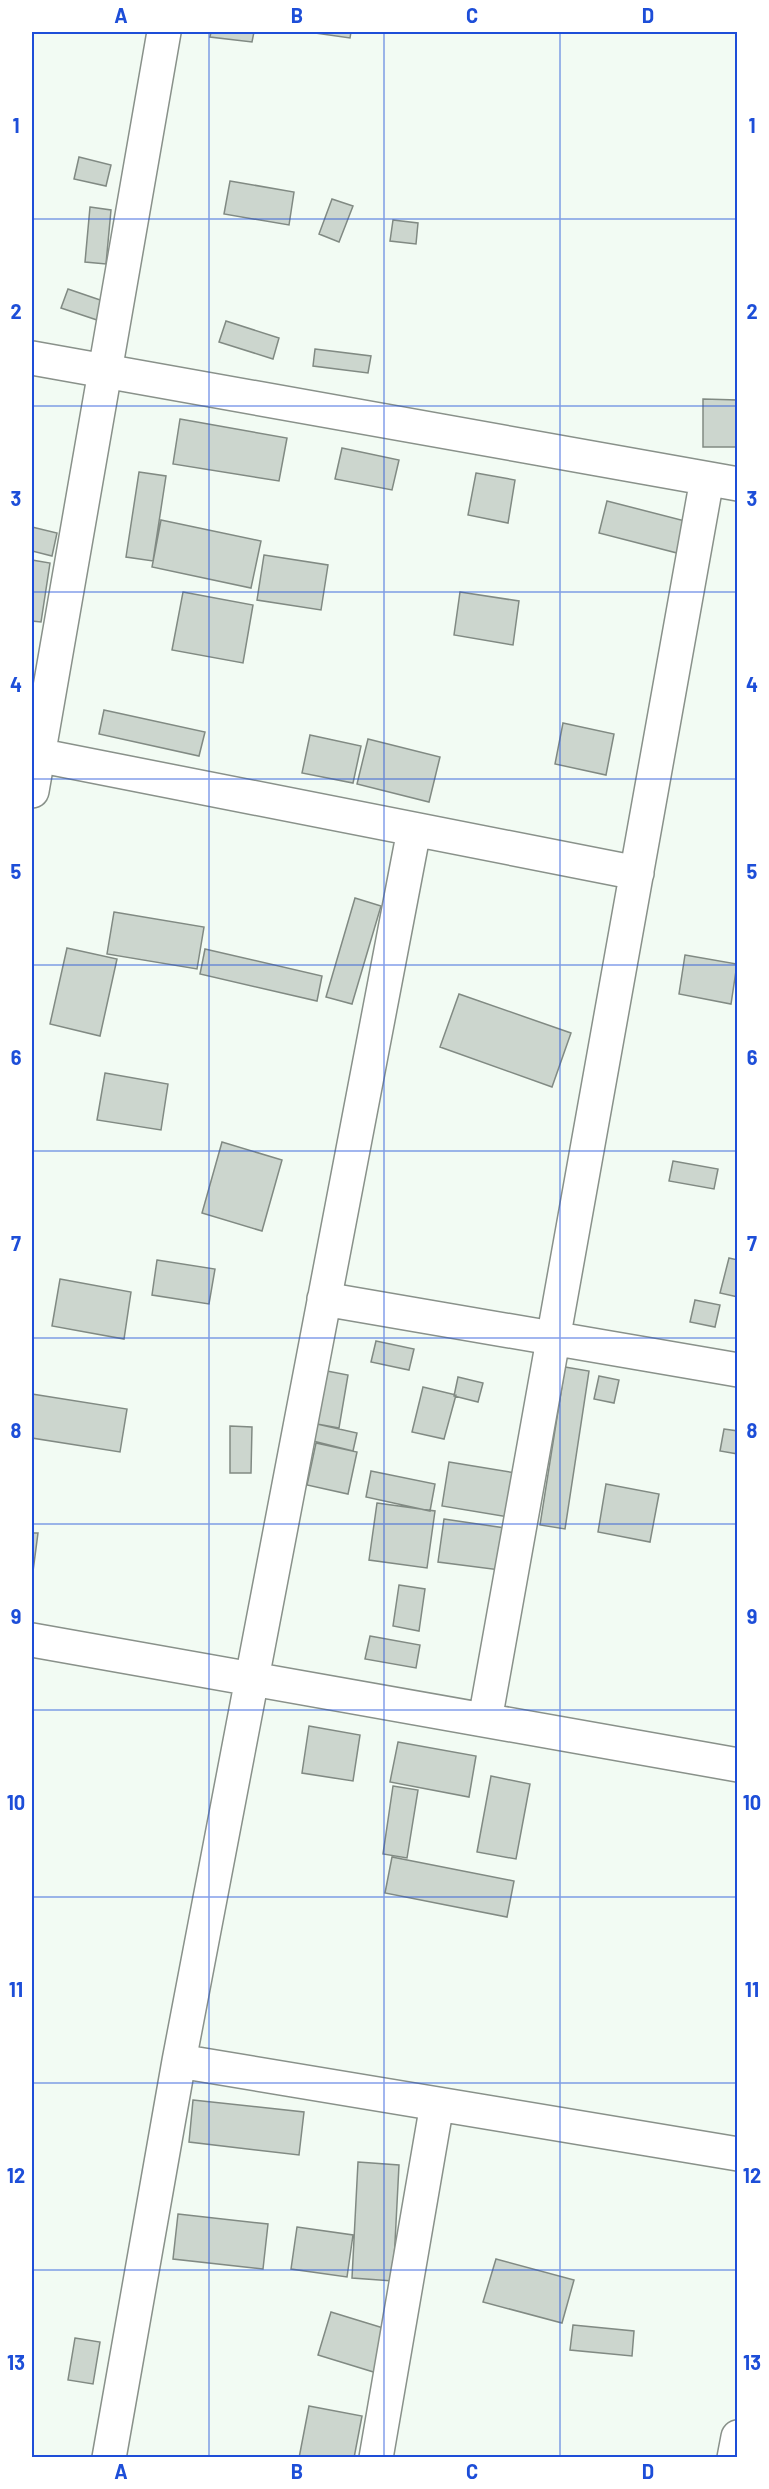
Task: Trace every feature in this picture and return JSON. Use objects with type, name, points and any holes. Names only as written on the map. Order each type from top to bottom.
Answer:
[{"type":"street","points":[[32,792],[35,754],[164,32]]},
{"type":"street","points":[[32,358],[722,482],[637,873],[485,1720]]},
{"type":"street","points":[[35,754],[637,873]]},
{"type":"street","points":[[110,2457],[179,2061],[414,830]]},
{"type":"street","points":[[324,1299],[738,1370]]},
{"type":"street","points":[[32,1640],[738,1765]]},
{"type":"street","points":[[179,2061],[738,2154]]},
{"type":"street","points":[[376,2457],[438,2104]]},
{"type":"street","points":[[734,2457],[738,2437]]},
{"type":"building","points":[[211,32],[254,32],[252,42],[210,37]]},
{"type":"building","points":[[308,32],[351,32],[350,38]]},
{"type":"building","points":[[79,157],[111,165],[106,186],[74,179]]},
{"type":"building","points":[[230,181],[294,192],[289,225],[224,214]]},
{"type":"building","points":[[332,199],[353,206],[339,242],[319,234]]},
{"type":"building","points":[[90,207],[111,210],[106,264],[85,262]]},
{"type":"building","points":[[393,220],[418,223],[416,244],[390,241]]},
{"type":"building","points":[[68,289],[109,303],[103,322],[61,308]]},
{"type":"building","points":[[226,321],[279,338],[273,359],[219,342]]},
{"type":"building","points":[[315,349],[371,356],[368,373],[313,366]]},
{"type":"building","points":[[703,399],[738,400],[738,447],[703,447]]},
{"type":"building","points":[[180,419],[287,438],[279,481],[173,464]]},
{"type":"building","points":[[342,448],[399,460],[392,490],[335,479]]},
{"type":"building","points":[[139,472],[166,476],[153,561],[126,557]]},
{"type":"building","points":[[476,473],[515,480],[508,523],[468,515]]},
{"type":"building","points":[[607,501],[685,521],[677,553],[599,533]]},
{"type":"building","points":[[161,520],[261,541],[251,588],[152,567]]},
{"type":"building","points":[[32,527],[57,533],[52,556],[32,551]]},
{"type":"building","points":[[264,555],[328,565],[321,610],[257,600]]},
{"type":"building","points":[[32,560],[50,563],[41,622],[32,621]]},
{"type":"building","points":[[183,592],[253,605],[243,663],[172,650]]},
{"type":"building","points":[[460,592],[519,601],[513,645],[454,635]]},
{"type":"building","points":[[104,710],[205,732],[199,756],[99,734]]},
{"type":"building","points":[[563,723],[614,734],[606,775],[555,764]]},
{"type":"building","points":[[310,735],[361,746],[353,783],[302,773]]},
{"type":"building","points":[[368,739],[440,757],[429,802],[357,784]]},
{"type":"building","points":[[355,898],[381,906],[352,1004],[326,997]]},
{"type":"building","points":[[114,912],[204,927],[197,969],[107,954]]},
{"type":"building","points":[[67,948],[117,959],[100,1036],[50,1024]]},
{"type":"building","points":[[205,949],[322,976],[317,1001],[200,974]]},
{"type":"building","points":[[685,955],[737,964],[731,1004],[679,994]]},
{"type":"building","points":[[459,994],[571,1033],[552,1087],[440,1047]]},
{"type":"building","points":[[105,1073],[168,1084],[161,1130],[97,1120]]},
{"type":"building","points":[[222,1142],[282,1160],[262,1231],[202,1213]]},
{"type":"building","points":[[673,1161],[718,1169],[714,1189],[669,1181]]},
{"type":"building","points":[[729,1258],[738,1260],[738,1297],[720,1293]]},
{"type":"building","points":[[157,1260],[215,1269],[209,1304],[152,1295]]},
{"type":"building","points":[[60,1279],[131,1292],[124,1339],[52,1326]]},
{"type":"building","points":[[695,1300],[720,1305],[715,1327],[690,1322]]},
{"type":"building","points":[[376,1341],[414,1349],[409,1370],[371,1362]]},
{"type":"building","points":[[565,1367],[589,1371],[565,1529],[540,1525]]},
{"type":"building","points":[[327,1371],[348,1375],[339,1428],[317,1424]]},
{"type":"building","points":[[599,1376],[619,1380],[614,1403],[594,1399]]},
{"type":"building","points":[[458,1377],[483,1383],[478,1402],[454,1396]]},
{"type":"building","points":[[423,1387],[456,1395],[444,1439],[412,1432]]},
{"type":"building","points":[[32,1394],[127,1409],[120,1452],[32,1438]]},
{"type":"building","points":[[317,1424],[357,1433],[353,1451],[313,1441]]},
{"type":"building","points":[[230,1426],[252,1427],[251,1473],[230,1473]]},
{"type":"building","points":[[724,1429],[738,1431],[738,1454],[720,1451]]},
{"type":"building","points":[[316,1443],[357,1452],[348,1494],[307,1485]]},
{"type":"building","points":[[449,1462],[522,1474],[515,1518],[442,1506]]},
{"type":"building","points":[[371,1471],[435,1484],[430,1511],[366,1497]]},
{"type":"building","points":[[606,1484],[659,1494],[650,1542],[598,1532]]},
{"type":"building","points":[[377,1503],[435,1511],[427,1568],[369,1560]]},
{"type":"building","points":[[444,1519],[505,1528],[500,1570],[438,1562]]},
{"type":"building","points":[[32,1533],[38,1533],[32,1579]]},
{"type":"building","points":[[399,1585],[425,1589],[419,1631],[393,1626]]},
{"type":"building","points":[[370,1636],[420,1645],[416,1668],[365,1659]]},
{"type":"building","points":[[309,1726],[360,1735],[353,1781],[302,1773]]},
{"type":"building","points":[[398,1742],[476,1756],[469,1797],[390,1782]]},
{"type":"building","points":[[491,1776],[530,1784],[516,1859],[477,1852]]},
{"type":"building","points":[[393,1786],[418,1790],[407,1858],[383,1854]]},
{"type":"building","points":[[392,1857],[514,1881],[507,1917],[385,1893]]},
{"type":"building","points":[[193,2100],[304,2112],[299,2155],[189,2142]]},
{"type":"building","points":[[358,2162],[399,2165],[393,2281],[352,2278]]},
{"type":"building","points":[[178,2214],[268,2224],[263,2269],[173,2259]]},
{"type":"building","points":[[297,2227],[353,2235],[347,2277],[291,2269]]},
{"type":"building","points":[[496,2259],[574,2280],[562,2323],[483,2302]]},
{"type":"building","points":[[331,2312],[393,2331],[380,2374],[318,2355]]},
{"type":"building","points":[[573,2325],[634,2331],[632,2356],[570,2350]]},
{"type":"building","points":[[75,2338],[100,2342],[93,2384],[68,2380]]},
{"type":"building","points":[[309,2406],[362,2416],[354,2458],[299,2458]]}]
